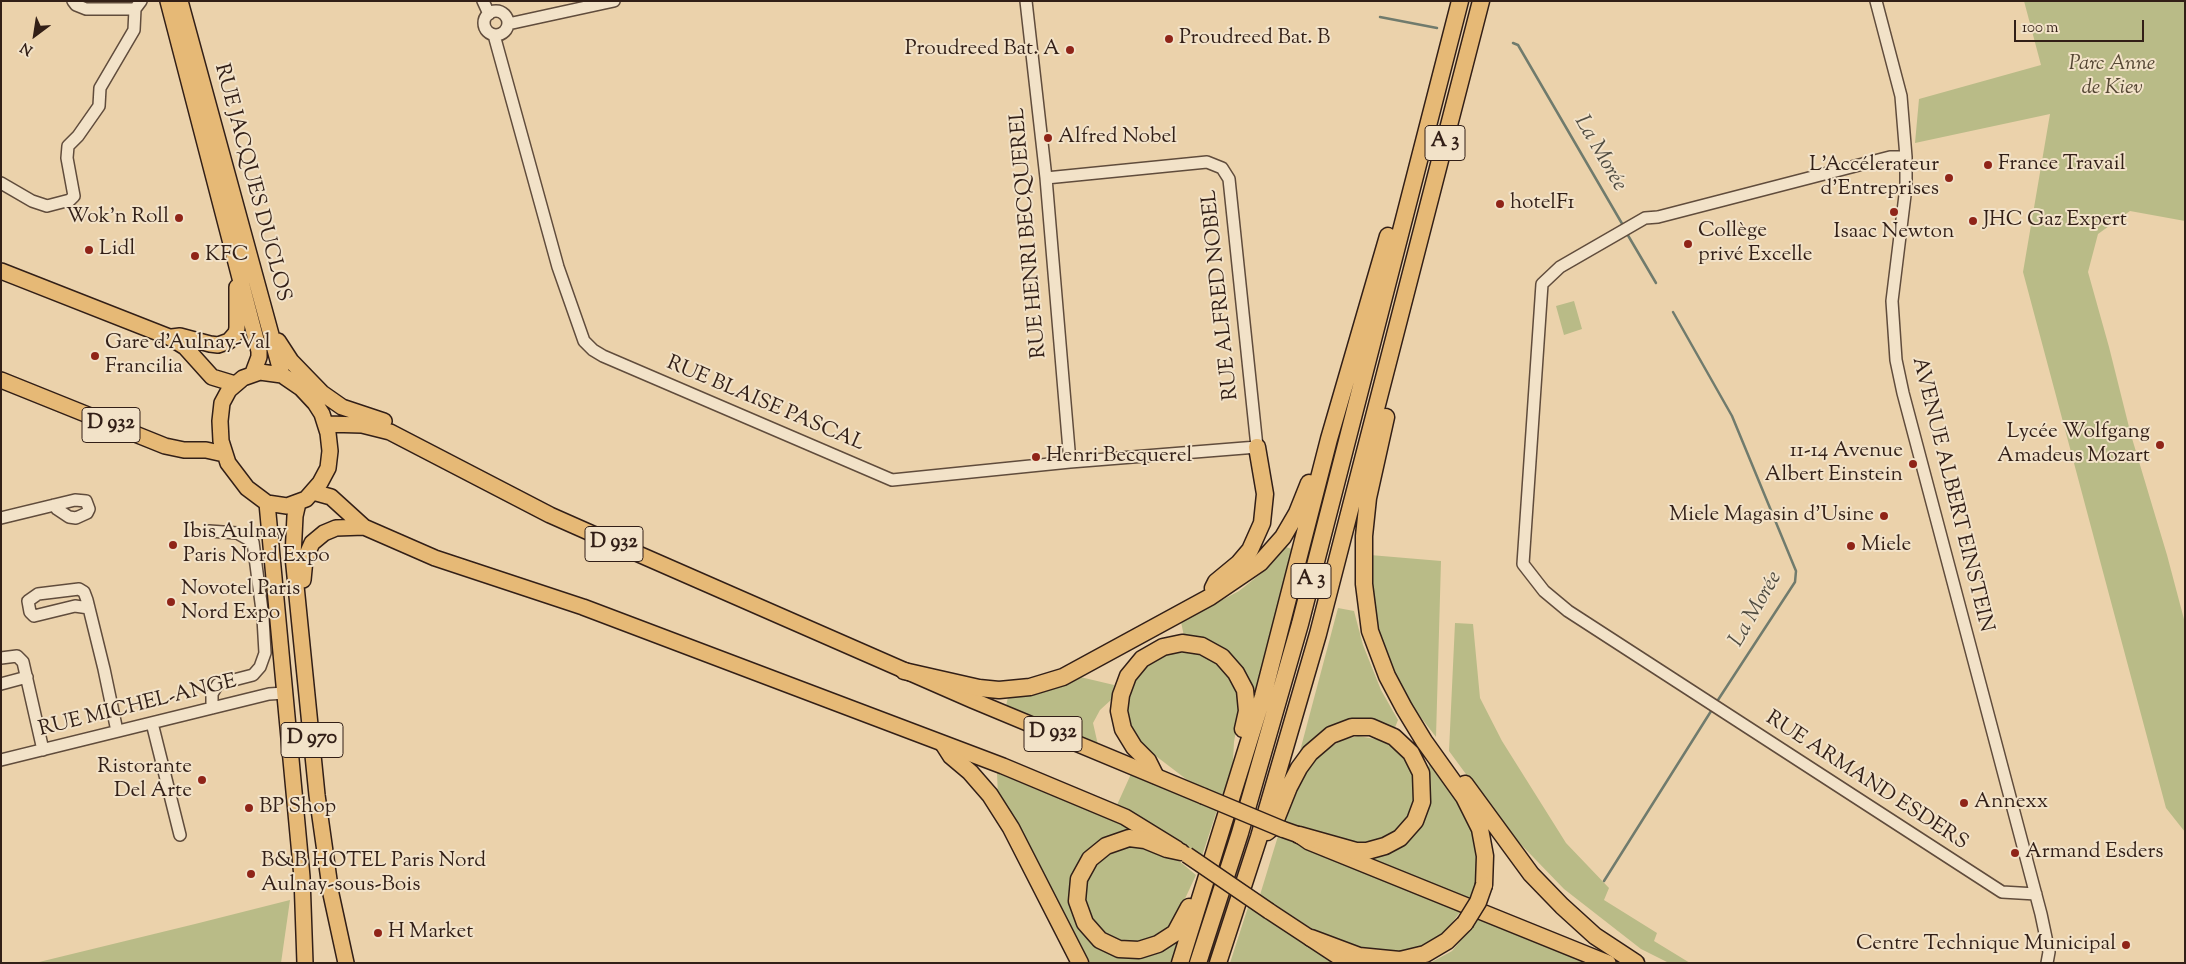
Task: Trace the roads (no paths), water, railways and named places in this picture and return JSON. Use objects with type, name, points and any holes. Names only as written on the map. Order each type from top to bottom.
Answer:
[{"type":"highway","name":"A 3","points":[[1198,963],[1240,833],[1300,624],[1460,1]]},
{"type":"highway","name":"A 3","points":[[1218,963],[1259,837],[1318,634],[1481,1]]},
{"type":"highway","points":[[1180,963],[1263,696],[1329,439],[1394,214],[1409,195]]},
{"type":"highway","points":[[1311,938],[1359,956],[1400,960],[1425,954],[1447,940],[1465,923],[1478,902],[1484,885],[1485,856],[1480,830],[1464,797],[1424,741],[1387,676],[1370,631],[1364,584],[1364,536],[1368,498],[1415,300],[1409,284]]},
{"type":"highway","points":[[904,670],[979,688],[999,690],[1030,687],[1063,677],[1210,597],[1260,563],[1283,537],[1298,513],[1316,457],[1329,439]]},
{"type":"highway","points":[[1210,597],[1216,582],[1239,563],[1250,550],[1262,523],[1265,494],[1257,447]]},
{"type":"highway","points":[[1155,775],[1148,761],[1134,747],[1123,729],[1119,711],[1120,695],[1128,676],[1142,659],[1163,647],[1182,644],[1202,646],[1222,657],[1236,673],[1245,690],[1247,711],[1241,740],[1246,750]]},
{"type":"highway","points":[[1259,837],[1273,827],[1299,768],[1310,753],[1331,735],[1352,727],[1371,727],[1394,737],[1411,753],[1421,773],[1422,802],[1415,821],[1400,838],[1385,846],[1367,851],[1356,851],[1299,835]]},
{"type":"highway","points":[[1424,741],[1437,748],[1531,874],[1595,936],[1636,963]]},
{"type":"highway","points":[[944,745],[951,756],[970,772],[990,795],[1011,828],[1080,963]]},
{"type":"highway","points":[[1184,854],[1145,840],[1129,838],[1106,846],[1090,859],[1079,879],[1077,901],[1085,923],[1100,940],[1119,949],[1139,950],[1158,944],[1175,933],[1192,902],[1203,893]]},
{"type":"main road","name":"RUE JACQUES DUCLOS","points":[[168,1],[259,351],[260,357],[253,373]]},
{"type":"main road","name":"RUE JACQUES DUCLOS","points":[[180,1],[282,375]]},
{"type":"main road","points":[[169,337],[180,336],[210,344],[218,344],[229,340],[236,333],[237,268]]},
{"type":"main road","points":[[1,271],[169,337],[185,347],[212,377],[235,384]]},
{"type":"main road","points":[[266,320],[290,361],[322,393],[342,407],[396,426],[437,447],[472,474]]},
{"type":"main road","points":[[273,372],[282,375],[301,388],[310,398],[326,424],[330,451],[328,468],[313,492],[298,503],[287,506],[267,503],[247,488],[239,479],[224,454],[220,421],[222,403],[229,390],[235,384],[253,373],[273,372]]},
{"type":"main road","name":"D 932","points":[[1,380],[165,446],[184,450],[206,450],[224,454]]},
{"type":"main road","name":"D 932","points":[[326,424],[362,425],[390,432],[550,515],[904,670],[1299,835],[1308,842],[1608,963]]},
{"type":"main road","name":"D 932","points":[[313,492],[331,497],[364,527],[434,558],[583,607],[1003,766],[1124,817],[1184,854],[1348,963]]},
{"type":"main road","name":"D 970","points":[[267,503],[302,877],[305,963]]},
{"type":"main road","name":"D 970","points":[[298,503],[295,516],[293,556],[317,795],[327,867],[346,963]]},
{"type":"main road","points":[[300,612],[304,559],[312,543],[324,532],[336,528],[364,527]]},
{"type":"main road","points":[[327,867],[336,883],[344,924],[355,963]]},
{"type":"street","points":[[1,183],[32,201],[47,206],[70,200],[74,196],[67,158],[68,146],[78,136],[99,106],[100,88],[134,30],[138,5],[86,9],[76,5],[73,1]]},
{"type":"street","points":[[483,1],[489,14]]},
{"type":"street","points":[[508,24],[614,1]]},
{"type":"street","name":"RUE HENRI BECQUEREL","points":[[1026,1],[1046,178],[1070,462]]},
{"type":"street","name":"AVENUE ALBERT EINSTEIN","points":[[1876,1],[1901,96],[1906,157],[1906,187],[1892,301],[1896,360],[1903,393],[2036,894],[2049,952],[2047,963]]},
{"type":"street","points":[[500,12],[506,16],[508,24],[504,33],[494,35],[487,31],[484,24],[489,14],[500,12]]},
{"type":"street","name":"RUE BLAISE PASCAL","points":[[494,35],[558,267],[584,341],[593,350],[668,385],[892,480],[1070,462],[1257,447]]},
{"type":"street","name":"RUE ARMAND ESDERS","points":[[1906,157],[1890,157],[1658,217],[1645,218],[1560,267],[1542,284],[1523,564],[1544,590],[1568,611],[2002,892],[2036,894]]},
{"type":"street","name":"RUE ALFRED NOBEL","points":[[1046,178],[1207,162],[1222,168],[1229,179],[1257,447]]},
{"type":"street","points":[[1,518],[54,505]]},
{"type":"street","points":[[209,531],[237,533],[252,542],[263,618],[264,653],[260,667],[253,675],[248,678],[218,684],[212,694],[212,708]]},
{"type":"street","points":[[89,608],[75,606],[34,616],[30,612],[28,601],[38,594],[79,589],[84,592],[89,608],[104,668],[117,731]]},
{"type":"street","points":[[1,658],[13,656],[20,658],[27,677],[43,750]]},
{"type":"street","points":[[1,684],[27,677]]},
{"type":"street","name":"RUE MICHEL-ANGE","points":[[1,760],[268,694],[285,693]]},
{"type":"street","points":[[152,723],[180,835]]},
{"type":"waterway","name":"La Morée","points":[[1380,17],[1437,28]]},
{"type":"waterway","name":"La Morée","points":[[1513,43],[1518,45],[1624,227]]},
{"type":"waterway","name":"La Morée","points":[[1626,232],[1656,283]]},
{"type":"waterway","name":"La Morée","points":[[1673,312],[1732,416],[1796,571],[1795,582],[1716,703]]},
{"type":"waterway","name":"La Morée","points":[[1604,881],[1713,708]]},
{"type":"place","name":"Proudreed Bat. B","points":[[1169,39]]},
{"type":"place","name":"Proudreed Bat. A","points":[[1070,50]]},
{"type":"place","name":"Alfred Nobel","points":[[1048,138]]},
{"type":"place","name":"France Travail","points":[[1988,165]]},
{"type":"place","name":"L'Accélerateur d'Entreprises","points":[[1949,178]]},
{"type":"place","name":"hotelF1","points":[[1500,204]]},
{"type":"place","name":"Isaac Newton","points":[[1894,212]]},
{"type":"place","name":"Wok'n Roll","points":[[179,218]]},
{"type":"place","name":"JHC Gaz Expert","points":[[1973,221]]},
{"type":"place","name":"Collège privé Excelle","points":[[1688,244]]},
{"type":"place","name":"Lidl","points":[[89,250]]},
{"type":"place","name":"KFC","points":[[195,256]]},
{"type":"place","name":"Gare d'Aulnay-Val Francilia","points":[[95,356]]},
{"type":"place","name":"Lycée Wolfgang Amadeus Mozart","points":[[2160,445]]},
{"type":"place","name":"Henri Becquerel","points":[[1036,457]]},
{"type":"place","name":"11-14 Avenue Albert Einstein","points":[[1913,464]]},
{"type":"place","name":"Miele Magasin d'Usine","points":[[1884,516]]},
{"type":"place","name":"Ibis Aulnay Paris Nord Expo","points":[[173,545]]},
{"type":"place","name":"Miele","points":[[1851,546]]},
{"type":"place","name":"Novotel Paris Nord Expo","points":[[171,602]]},
{"type":"place","name":"Ristorante Del Arte","points":[[202,780]]},
{"type":"place","name":"Annexx","points":[[1964,803]]},
{"type":"place","name":"BP Shop","points":[[249,808]]},
{"type":"place","name":"Armand Esders","points":[[2015,853]]},
{"type":"place","name":"B&B HOTEL Paris Nord Aulnay-sous-Bois","points":[[251,874]]},
{"type":"place","name":"H Market","points":[[378,933]]},
{"type":"place","name":"Centre Technique Municipal","points":[[2126,945]]},
{"type":"park label","name":"Parc Anne de Kiev","points":[[2112,77]]}]
